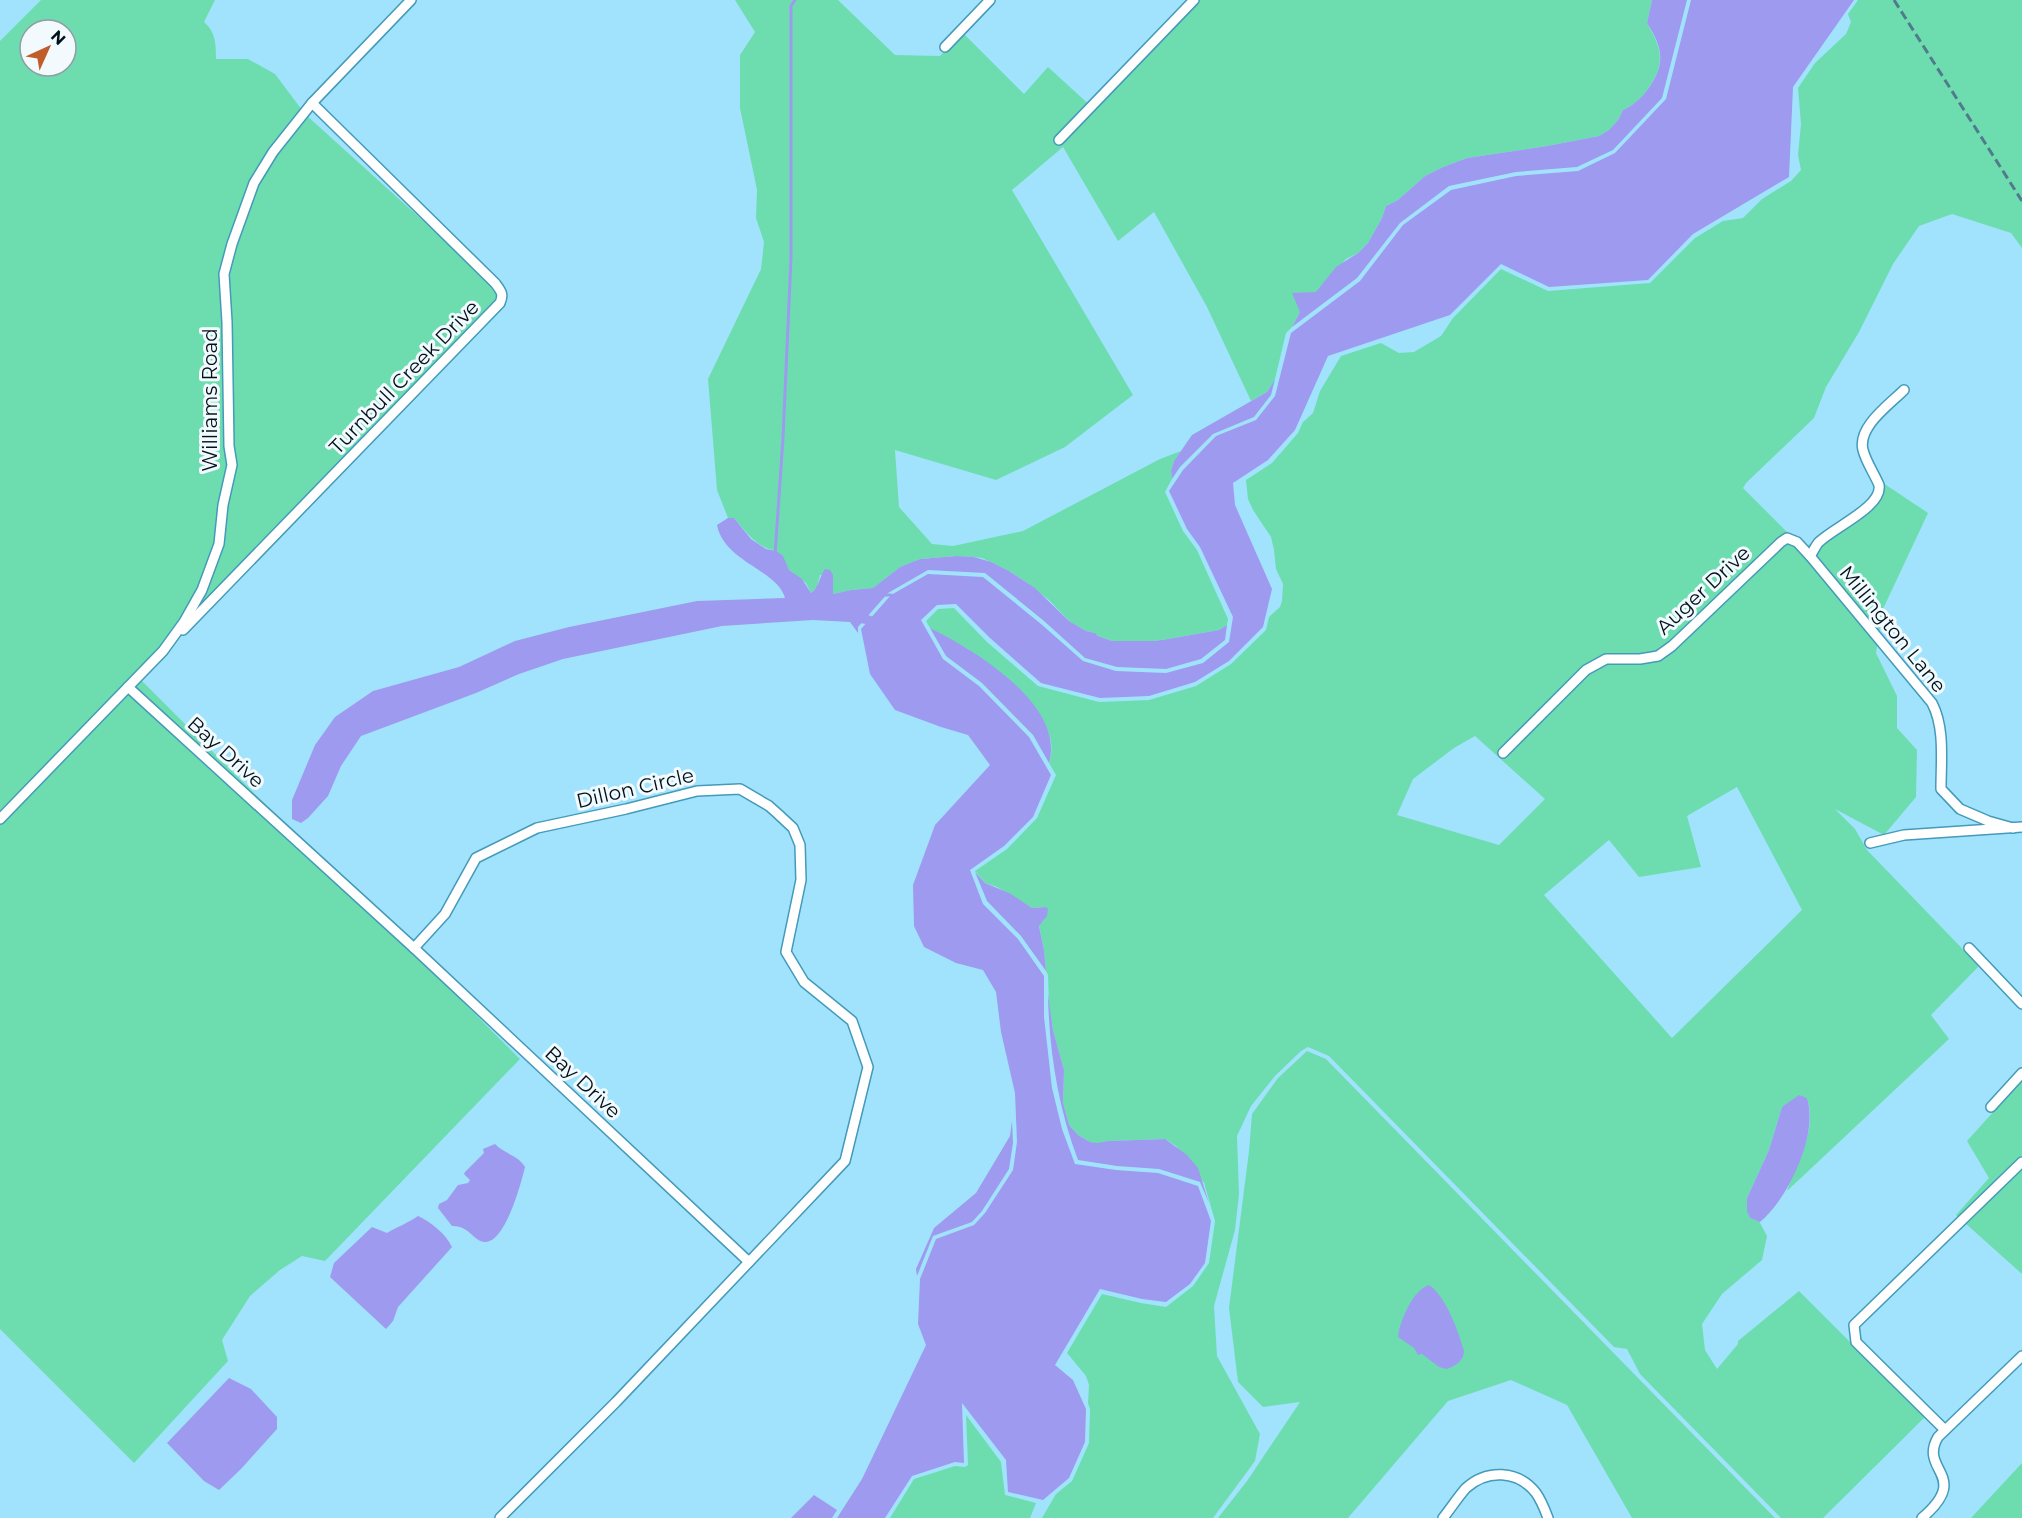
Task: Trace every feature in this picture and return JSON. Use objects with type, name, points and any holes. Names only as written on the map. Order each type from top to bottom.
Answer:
[{"type":"street","name":"Williams Road","points":[[0,819],[163,651],[202,590],[219,544],[223,505],[232,465],[229,446],[225,274],[232,244],[254,183],[273,152],[312,103],[411,0]]},
{"type":"street","points":[[945,47],[990,0]]},
{"type":"street","points":[[1059,140],[1194,0]]},
{"type":"street","name":"Turnbull Creek Drive","points":[[163,651],[453,354],[501,303],[503,297],[502,291],[495,283],[312,103]]},
{"type":"street","points":[[1810,556],[1818,543],[1869,506],[1876,498],[1880,489],[1879,484],[1863,450],[1863,439],[1867,426],[1904,390]]},
{"type":"street","name":"Auger Drive","points":[[1503,753],[1586,670],[1606,659],[1640,659],[1658,656],[1672,646],[1780,542],[1788,538],[1797,542],[1810,556]]},
{"type":"street","name":"Millington Lane","points":[[1810,556],[1932,703],[1937,713],[1941,732],[1941,789],[1960,809],[1988,821],[2017,827]]},
{"type":"street","name":"Bay Drive","points":[[128,687],[414,948],[749,1262]]},
{"type":"street","name":"Dillon Circle","points":[[414,948],[445,914],[476,858],[537,828],[625,810],[697,791],[740,789],[769,806],[793,828],[800,845],[801,880],[786,952],[804,982],[852,1021],[868,1067],[845,1161],[749,1262]]},
{"type":"street","points":[[1870,843],[1904,835],[2017,827]]},
{"type":"street","points":[[1969,948],[2022,1004]]},
{"type":"street","points":[[1991,1107],[2022,1073]]},
{"type":"street","points":[[1945,1430],[1856,1342],[1854,1325],[2022,1162]]},
{"type":"street","points":[[501,1518],[616,1402],[749,1262]]},
{"type":"street","points":[[1922,1518],[1936,1505],[1945,1490],[1944,1480],[1933,1449],[1938,1437],[2022,1356]]},
{"type":"street","points":[[1443,1518],[1466,1488],[1481,1478],[1493,1474],[1509,1475],[1521,1480],[1536,1493],[1548,1518]]},
{"type":"green space","points":[[41,0],[215,0],[204,22],[213,34],[216,59],[248,59],[275,74],[305,114],[483,275],[502,295],[140,679],[520,1059],[325,1261],[302,1256],[280,1270],[250,1296],[222,1340],[228,1361],[134,1463],[0,1329],[0,41],[18,23],[18,78],[78,78],[78,18],[23,18]]},
{"type":"green space","points":[[735,0],[838,0],[895,55],[940,56],[962,32],[1024,94],[1048,67],[1094,109],[1188,0],[1652,0],[1647,23],[1659,48],[1660,64],[1654,80],[1640,98],[1623,110],[1609,130],[1599,136],[1467,158],[1425,176],[1398,200],[1386,206],[1368,243],[1358,253],[1346,259],[1300,312],[1286,333],[1275,379],[1267,392],[1251,401],[1207,307],[1154,212],[1118,241],[1063,147],[1012,190],[1133,395],[1065,447],[996,480],[895,450],[899,507],[932,544],[953,546],[1023,531],[1160,459],[1181,451],[1174,461],[1171,471],[1172,479],[1165,492],[1183,531],[1197,550],[1228,619],[1227,625],[1219,630],[1154,641],[1112,641],[1086,631],[1069,621],[1049,600],[1026,582],[982,558],[957,556],[920,559],[900,567],[873,588],[833,594],[833,575],[820,575],[817,587],[811,593],[806,583],[789,570],[776,551],[757,543],[734,518],[728,518],[717,490],[708,379],[761,269],[764,242],[756,218],[757,190],[740,108],[740,55],[755,32]]},
{"type":"green space","points":[[1858,0],[2022,0],[2022,248],[2011,233],[1952,214],[1919,226],[1893,264],[1859,332],[1826,387],[1814,418],[1743,488],[1803,548],[1857,516],[1883,483],[1928,513],[1883,609],[1876,653],[1897,696],[1897,728],[1917,750],[1916,797],[1884,835],[1835,809],[1855,829],[1867,850],[1979,966],[1931,1015],[1949,1039],[1787,1191],[1805,1145],[1810,1109],[1807,1098],[1782,1107],[1769,1150],[1747,1198],[1750,1218],[1759,1221],[1767,1236],[1762,1260],[1722,1294],[1702,1324],[1705,1350],[1717,1369],[1738,1344],[1738,1341],[1799,1291],[1925,1417],[1823,1518],[1781,1518],[1640,1374],[1627,1349],[1614,1347],[1329,1056],[1308,1047],[1275,1076],[1251,1106],[1237,1136],[1239,1194],[1235,1230],[1214,1306],[1217,1356],[1260,1434],[1255,1461],[1213,1518],[1042,1518],[1056,1494],[1072,1481],[1089,1443],[1089,1385],[1086,1376],[1067,1353],[1102,1294],[1166,1307],[1193,1286],[1209,1263],[1215,1221],[1204,1183],[1176,1146],[1165,1139],[1108,1141],[1098,1144],[1078,1135],[1069,1125],[1063,1102],[1064,1070],[1053,1030],[1048,975],[1039,925],[1044,920],[1046,907],[1032,908],[997,887],[985,883],[975,871],[1007,849],[1037,818],[1056,775],[1049,763],[1050,736],[1043,722],[968,649],[930,628],[926,621],[938,609],[954,608],[987,642],[1038,686],[1099,702],[1149,700],[1196,686],[1231,664],[1266,630],[1269,617],[1280,607],[1282,601],[1283,584],[1276,569],[1271,537],[1248,499],[1246,480],[1272,463],[1298,433],[1303,422],[1313,413],[1320,391],[1341,356],[1381,343],[1399,353],[1414,352],[1441,336],[1453,318],[1501,269],[1548,291],[1650,283],[1695,238],[1723,221],[1743,218],[1762,199],[1791,181],[1801,170],[1798,155],[1801,124],[1798,88],[1815,63],[1846,34],[1851,22],[1848,14]],"holes":[[[1475,736],[1545,799],[1499,845],[1397,815],[1413,779],[1454,748]],[[1737,787],[1802,910],[1672,1038],[1544,895],[1609,840],[1639,877],[1701,867],[1687,816]]]},
{"type":"green space","points":[[1307,1051],[1326,1059],[1775,1518],[1632,1518],[1567,1405],[1511,1380],[1448,1401],[1348,1518],[1218,1518],[1247,1481],[1300,1402],[1263,1407],[1238,1382],[1229,1308],[1252,1114],[1278,1078]]},
{"type":"green space","points":[[2022,1080],[2022,1155],[1958,1217],[1956,1215],[1989,1178],[1967,1141]]},
{"type":"green space","points":[[2022,1168],[2022,1274],[1965,1223]]},
{"type":"green space","points":[[966,1415],[1001,1462],[1005,1495],[1036,1503],[1030,1518],[890,1518],[914,1479],[955,1466],[968,1465]]},
{"type":"green space","points":[[2022,1463],[2022,1518],[1971,1518]]},
{"type":"shaded area","points":[[1652,0],[1687,0],[1662,98],[1613,150],[1577,167],[1516,172],[1449,186],[1400,223],[1357,278],[1292,327],[1300,312],[1292,293],[1316,292],[1336,267],[1358,253],[1368,243],[1386,206],[1398,200],[1425,176],[1467,158],[1599,136],[1609,130],[1623,110],[1640,98],[1658,72],[1659,48],[1647,23]]},
{"type":"shaded area","points":[[1691,0],[1854,0],[1793,87],[1789,177],[1693,234],[1648,280],[1549,287],[1501,264],[1450,315],[1328,356],[1295,430],[1268,460],[1233,483],[1235,505],[1272,589],[1263,627],[1229,661],[1195,682],[1149,696],[1100,698],[1041,683],[956,604],[937,605],[921,620],[943,659],[979,686],[1029,737],[1051,775],[1033,817],[1004,846],[970,870],[983,904],[1018,939],[1044,976],[1044,1017],[1052,1088],[1062,1129],[1075,1164],[1158,1173],[1198,1186],[1211,1221],[1205,1263],[1190,1284],[1166,1302],[1100,1289],[1055,1365],[1073,1380],[1086,1409],[1085,1442],[1069,1478],[1043,1500],[1008,1492],[1006,1460],[962,1403],[964,1463],[955,1462],[912,1476],[885,1518],[837,1518],[862,1479],[926,1345],[918,1324],[920,1279],[936,1239],[974,1225],[985,1213],[1013,1170],[1017,1142],[1015,1093],[1001,1032],[996,992],[983,970],[956,963],[924,947],[914,926],[913,885],[935,825],[990,765],[968,735],[895,710],[870,674],[861,629],[891,595],[928,574],[983,577],[1083,661],[1116,671],[1166,673],[1203,663],[1229,642],[1233,617],[1200,547],[1187,529],[1169,491],[1183,470],[1216,436],[1256,420],[1275,396],[1291,333],[1360,281],[1403,225],[1451,190],[1516,176],[1578,171],[1615,153],[1666,99]]},
{"type":"shaded area","points":[[1275,379],[1271,395],[1254,417],[1213,434],[1180,467],[1172,479],[1171,471],[1174,461],[1192,435],[1267,392]]},
{"type":"shaded area","points":[[728,518],[734,518],[751,539],[783,556],[789,570],[802,579],[811,593],[825,569],[830,570],[833,575],[833,594],[873,588],[900,567],[920,559],[974,557],[1009,571],[1035,588],[1069,621],[1086,631],[1112,641],[1154,641],[1219,630],[1227,625],[1225,640],[1201,659],[1166,669],[1117,667],[1085,658],[985,573],[928,570],[888,593],[858,627],[858,633],[850,622],[813,620],[722,626],[563,659],[519,674],[476,693],[361,736],[341,766],[328,796],[301,823],[292,819],[292,800],[315,745],[335,717],[373,691],[459,667],[515,641],[569,627],[697,601],[785,598],[780,588],[772,580],[740,557],[722,538],[717,525]]},
{"type":"shaded area","points":[[930,628],[991,665],[1030,700],[1044,720],[1051,741],[1049,763],[1033,735],[982,683],[946,656]]},
{"type":"shaded area","points":[[975,872],[985,883],[1009,893],[1032,908],[1046,907],[1048,909],[1047,916],[1039,926],[1046,971],[1021,936],[987,901]]},
{"type":"shaded area","points":[[1048,994],[1053,1030],[1064,1070],[1063,1102],[1069,1125],[1078,1135],[1090,1142],[1165,1139],[1187,1155],[1198,1168],[1209,1203],[1200,1182],[1159,1169],[1078,1160],[1065,1120],[1056,1079],[1050,1037]]},
{"type":"shaded area","points":[[1799,1095],[1807,1098],[1810,1113],[1805,1147],[1799,1165],[1781,1198],[1760,1222],[1750,1218],[1747,1211],[1747,1198],[1769,1150],[1782,1107]]},
{"type":"shaded area","points":[[1012,1121],[1013,1143],[1009,1169],[982,1211],[972,1222],[933,1236],[917,1276],[916,1269],[934,1228],[976,1193],[1010,1136]]},
{"type":"shaded area","points":[[495,1144],[519,1160],[525,1167],[516,1198],[505,1223],[492,1240],[485,1242],[463,1228],[452,1226],[438,1208],[439,1204],[447,1200],[458,1185],[468,1183],[470,1180],[464,1174],[465,1172],[484,1153],[483,1149]]},
{"type":"shaded area","points":[[418,1216],[438,1229],[452,1247],[398,1307],[393,1321],[386,1329],[330,1277],[334,1263],[372,1227],[387,1233]]},
{"type":"shaded area","points":[[1429,1285],[1446,1306],[1464,1351],[1461,1360],[1447,1369],[1439,1367],[1422,1354],[1418,1355],[1414,1348],[1398,1337],[1401,1322],[1408,1307],[1418,1293]]},
{"type":"shaded area","points":[[229,1378],[251,1389],[277,1417],[277,1429],[219,1490],[204,1481],[167,1443]]},
{"type":"shaded area","points":[[814,1495],[837,1510],[832,1518],[791,1518]]},
{"type":"waterway","points":[[775,555],[791,258],[791,6],[795,0]]},
{"type":"waterway","points":[[882,595],[891,595]]},
{"type":"waterway","points":[[853,617],[869,620]]},
{"type":"railway","points":[[1894,0],[2022,201]]}]
